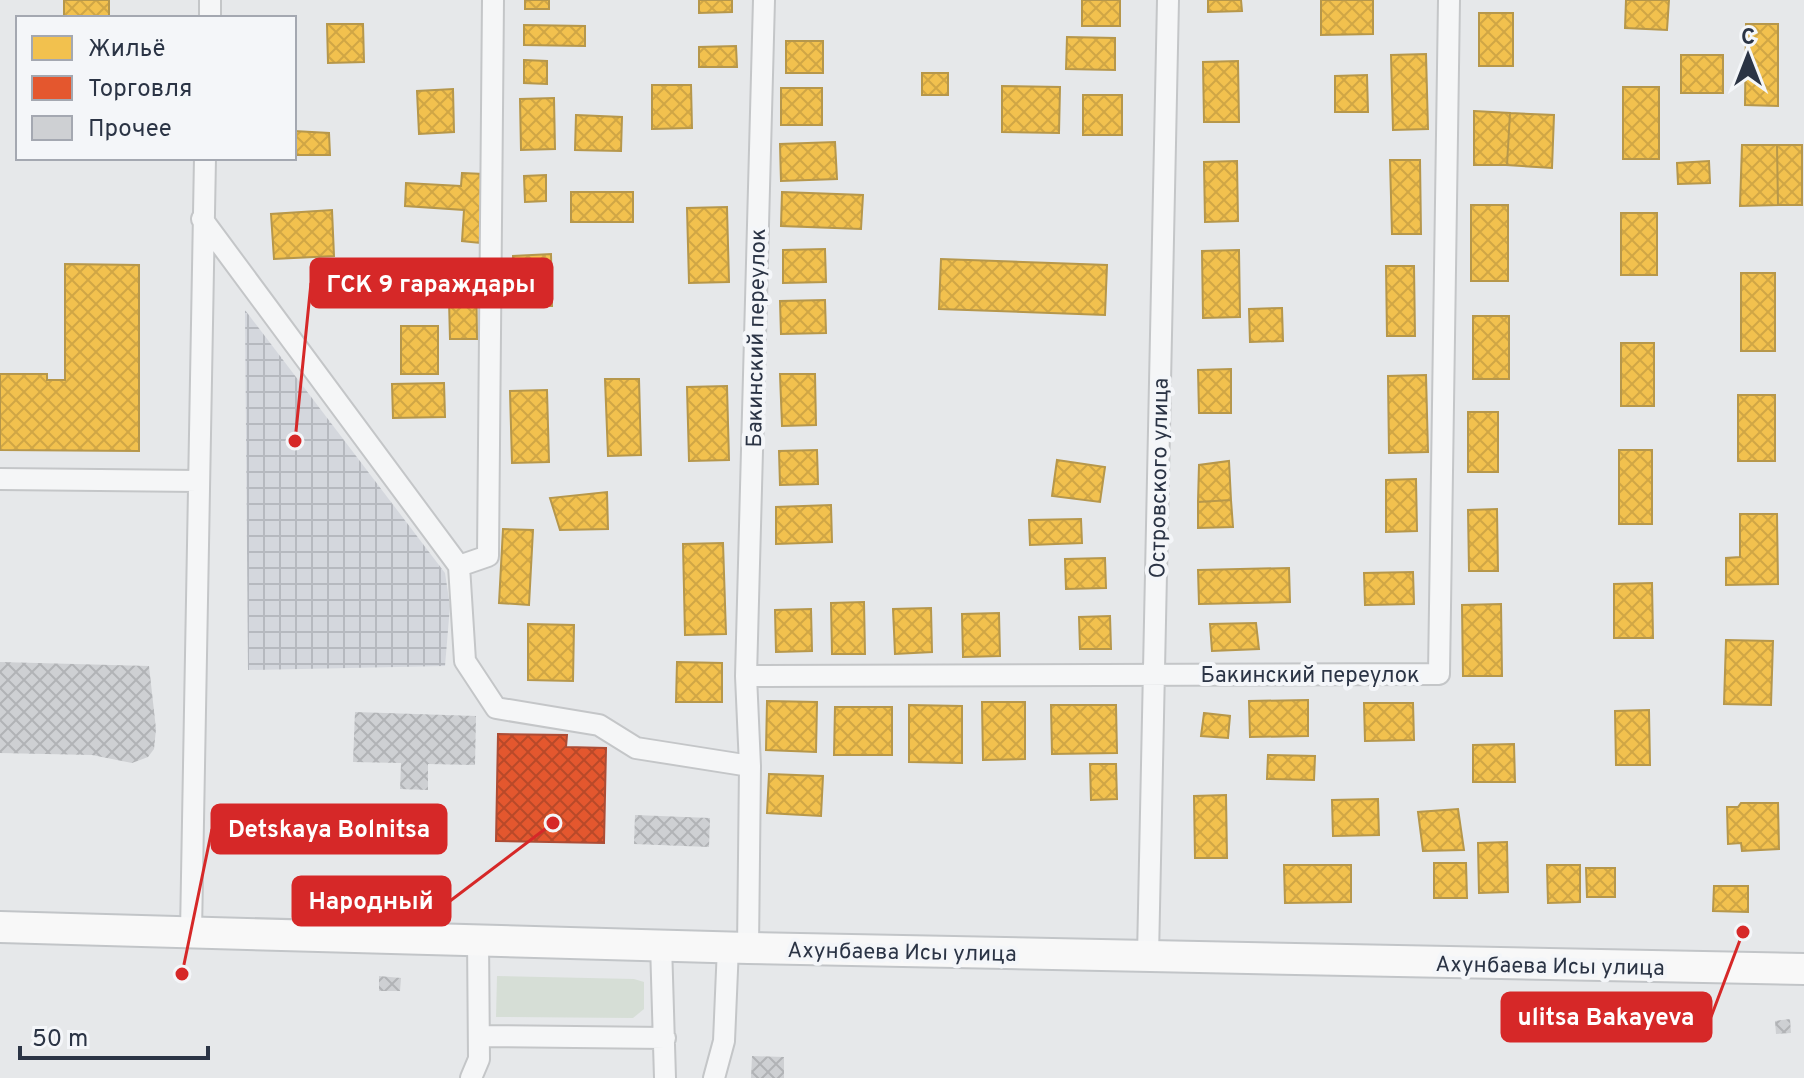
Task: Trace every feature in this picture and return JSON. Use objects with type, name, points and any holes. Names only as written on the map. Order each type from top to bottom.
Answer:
[{"type":"main road","name":"Ахунбаева Исы улица","points":[[0,927],[738,947],[1804,969]]},
{"type":"street","points":[[459,566],[488,556],[493,0]]},
{"type":"street","name":"Бакинский переулок","points":[[714,1078],[724,1041],[738,947],[750,766],[746,676],[764,0]]},
{"type":"street","name":"Островского улица","points":[[1148,956],[1168,0]]},
{"type":"street","name":"Бакинский переулок","points":[[746,676],[1439,674],[1449,0]]},
{"type":"street","points":[[191,932],[205,160]]},
{"type":"street","points":[[202,219],[459,566],[465,661],[496,708],[599,725],[636,748],[750,766]]},
{"type":"street","points":[[0,479],[198,481]]},
{"type":"street","points":[[471,1078],[479,1059],[478,939]]},
{"type":"street","points":[[661,944],[665,1078]]},
{"type":"street","points":[[479,1036],[665,1038]]},
{"type":"shaded area","points":[[245,310],[445,573],[450,606],[445,666],[248,670]]},
{"type":"shaded area","points":[[497,976],[634,979],[644,982],[644,1009],[633,1018],[496,1017]]},
{"type":"building: Жильё","points":[[64,0],[109,0],[109,16],[64,16]]},
{"type":"building: Жильё","points":[[525,0],[549,0],[549,9],[525,9]]},
{"type":"building: Жильё","points":[[699,0],[732,0],[732,12],[699,13]]},
{"type":"building: Жильё","points":[[1082,0],[1120,0],[1120,26],[1082,26]]},
{"type":"building: Жильё","points":[[1208,0],[1241,0],[1242,11],[1208,12]]},
{"type":"building: Жильё","points":[[1321,0],[1373,0],[1373,34],[1321,35]]},
{"type":"building: Жильё","points":[[1626,0],[1669,0],[1667,30],[1625,28]]},
{"type":"building: Жильё","points":[[1479,13],[1513,13],[1513,66],[1479,66]]},
{"type":"building: Жильё","points":[[327,24],[363,24],[364,62],[328,63]]},
{"type":"building: Жильё","points":[[1746,24],[1778,24],[1778,106],[1745,105]]},
{"type":"building: Жильё","points":[[524,25],[585,26],[585,46],[524,45]]},
{"type":"building: Жильё","points":[[1067,37],[1115,38],[1115,70],[1066,69]]},
{"type":"building: Жильё","points":[[786,41],[823,41],[823,73],[786,73]]},
{"type":"building: Жильё","points":[[736,46],[737,67],[699,67],[699,47]]},
{"type":"building: Жильё","points":[[1426,54],[1428,129],[1393,130],[1391,55]]},
{"type":"building: Жильё","points":[[1681,55],[1723,55],[1723,93],[1681,93]]},
{"type":"building: Жильё","points":[[524,60],[547,61],[547,84],[524,83]]},
{"type":"building: Жильё","points":[[1238,61],[1239,122],[1204,122],[1203,62]]},
{"type":"building: Жильё","points":[[922,73],[948,73],[948,95],[922,95]]},
{"type":"building: Жильё","points":[[1367,75],[1368,112],[1335,112],[1335,76]]},
{"type":"building: Жильё","points":[[652,85],[691,85],[692,128],[652,129]]},
{"type":"building: Жильё","points":[[1002,86],[1060,87],[1059,133],[1002,132]]},
{"type":"building: Жильё","points":[[1623,87],[1659,87],[1659,159],[1623,159]]},
{"type":"building: Жильё","points":[[781,88],[822,88],[822,125],[781,125]]},
{"type":"building: Жильё","points":[[453,89],[454,132],[419,134],[417,91]]},
{"type":"building: Жильё","points":[[1083,95],[1122,95],[1122,135],[1083,135]]},
{"type":"building: Жильё","points":[[554,98],[555,149],[521,150],[520,99]]},
{"type":"building: Жильё","points":[[1474,111],[1510,113],[1507,165],[1474,165]]},
{"type":"building: Жильё","points":[[1510,113],[1554,115],[1552,168],[1507,165]]},
{"type":"building: Жильё","points":[[576,115],[622,117],[621,151],[575,150]]},
{"type":"building: Жильё","points":[[296,131],[329,133],[330,155],[296,155]]},
{"type":"building: Жильё","points":[[835,142],[837,179],[781,181],[780,144]]},
{"type":"building: Жильё","points":[[1742,145],[1777,145],[1778,205],[1740,206]]},
{"type":"building: Жильё","points":[[1777,145],[1802,145],[1802,205],[1778,205]]},
{"type":"building: Жильё","points":[[1390,160],[1420,160],[1421,234],[1392,234]]},
{"type":"building: Жильё","points":[[1237,161],[1238,221],[1205,222],[1204,162]]},
{"type":"building: Жильё","points":[[1709,161],[1710,183],[1678,184],[1677,163]]},
{"type":"building: Жильё","points":[[462,173],[484,174],[480,243],[462,241],[464,210],[405,206],[406,183],[461,186]]},
{"type":"building: Жильё","points":[[546,175],[546,201],[525,202],[524,176]]},
{"type":"building: Жильё","points":[[571,192],[633,192],[633,222],[571,222]]},
{"type":"building: Жильё","points":[[782,192],[863,195],[861,229],[781,226]]},
{"type":"building: Жильё","points":[[1471,205],[1508,205],[1508,281],[1471,281]]},
{"type":"building: Жильё","points":[[727,207],[729,282],[689,283],[687,208]]},
{"type":"building: Жильё","points":[[332,210],[334,256],[274,259],[271,214]]},
{"type":"building: Жильё","points":[[1621,213],[1657,213],[1657,275],[1621,275]]},
{"type":"building: Жильё","points":[[825,249],[826,282],[783,283],[783,250]]},
{"type":"building: Жильё","points":[[1239,250],[1240,317],[1203,318],[1202,251]]},
{"type":"building: Жильё","points":[[551,254],[552,306],[514,306],[513,256]]},
{"type":"building: Жильё","points":[[941,259],[1107,265],[1105,315],[939,309]]},
{"type":"building: Жильё","points":[[448,262],[476,262],[477,339],[450,339]]},
{"type":"building: Жильё","points":[[65,264],[139,265],[139,451],[0,450],[0,374],[47,374],[47,380],[65,380]]},
{"type":"building: Жильё","points":[[1386,266],[1414,266],[1415,336],[1387,336]]},
{"type":"building: Жильё","points":[[1741,273],[1775,273],[1775,351],[1741,351]]},
{"type":"building: Жильё","points":[[825,300],[826,333],[781,334],[780,301]]},
{"type":"building: Жильё","points":[[1282,308],[1283,341],[1250,342],[1249,309]]},
{"type":"building: Жильё","points":[[1473,316],[1509,316],[1509,379],[1473,379]]},
{"type":"building: Жильё","points":[[401,326],[438,326],[438,374],[401,374]]},
{"type":"building: Жильё","points":[[1621,343],[1654,343],[1654,406],[1621,406]]},
{"type":"building: Жильё","points":[[1231,369],[1231,413],[1199,413],[1198,370]]},
{"type":"building: Жильё","points":[[780,374],[815,374],[816,425],[782,426]]},
{"type":"building: Жильё","points":[[1426,375],[1428,452],[1389,453],[1388,376]]},
{"type":"building: Жильё","points":[[605,379],[639,379],[641,455],[608,456]]},
{"type":"building: Жильё","points":[[444,383],[445,417],[393,418],[392,384]]},
{"type":"building: Жильё","points":[[727,386],[729,460],[689,461],[687,387]]},
{"type":"building: Жильё","points":[[547,390],[549,462],[512,463],[510,391]]},
{"type":"building: Жильё","points":[[1738,395],[1775,395],[1775,461],[1738,461]]},
{"type":"building: Жильё","points":[[1468,412],[1498,412],[1498,472],[1468,472]]},
{"type":"building: Жильё","points":[[817,450],[818,484],[780,485],[779,451]]},
{"type":"building: Жильё","points":[[1619,450],[1652,450],[1652,524],[1619,524]]},
{"type":"building: Жильё","points":[[1057,460],[1105,467],[1100,502],[1052,496]]},
{"type":"building: Жильё","points":[[1229,461],[1231,500],[1198,502],[1199,465]]},
{"type":"building: Жильё","points":[[1416,479],[1417,531],[1386,532],[1386,480]]},
{"type":"building: Жильё","points":[[607,492],[608,529],[560,530],[550,498]]},
{"type":"building: Жильё","points":[[1231,500],[1233,527],[1198,528],[1198,502]]},
{"type":"building: Жильё","points":[[831,505],[832,542],[776,544],[776,507]]},
{"type":"building: Жильё","points":[[1497,509],[1498,571],[1469,571],[1468,510]]},
{"type":"building: Жильё","points":[[1740,514],[1777,514],[1778,584],[1726,585],[1726,558],[1740,557]]},
{"type":"building: Жильё","points":[[1081,519],[1082,543],[1030,545],[1029,520]]},
{"type":"building: Жильё","points":[[503,529],[533,530],[529,605],[499,603]]},
{"type":"building: Жильё","points":[[723,543],[726,634],[685,635],[683,544]]},
{"type":"building: Жильё","points":[[1105,558],[1106,588],[1066,589],[1065,559]]},
{"type":"building: Жильё","points":[[1289,568],[1290,602],[1199,604],[1198,570]]},
{"type":"building: Жильё","points":[[1413,572],[1414,604],[1365,605],[1364,573]]},
{"type":"building: Жильё","points":[[1652,583],[1653,638],[1614,638],[1614,584]]},
{"type":"building: Жильё","points":[[864,602],[865,654],[832,654],[831,603]]},
{"type":"building: Жильё","points":[[1501,604],[1502,676],[1463,676],[1462,605]]},
{"type":"building: Жильё","points":[[931,608],[932,652],[895,654],[893,609]]},
{"type":"building: Жильё","points":[[811,609],[812,651],[776,652],[775,610]]},
{"type":"building: Жильё","points":[[999,613],[1000,656],[963,657],[962,614]]},
{"type":"building: Жильё","points":[[1110,616],[1111,649],[1080,649],[1079,617]]},
{"type":"building: Жильё","points":[[1256,623],[1259,649],[1212,651],[1210,624]]},
{"type":"building: Жильё","points":[[528,624],[574,625],[573,681],[528,680]]},
{"type":"building: Жильё","points":[[1726,640],[1773,641],[1771,705],[1724,704]]},
{"type":"building: Жильё","points":[[677,662],[722,663],[722,702],[676,702]]},
{"type":"building: Жильё","points":[[1308,700],[1308,736],[1250,737],[1249,701]]},
{"type":"building: Жильё","points":[[767,701],[817,702],[816,752],[766,750]]},
{"type":"building: Жильё","points":[[982,702],[1025,702],[1025,759],[983,760]]},
{"type":"building: Жильё","points":[[1364,703],[1413,703],[1414,740],[1365,741]]},
{"type":"building: Жильё","points":[[909,705],[962,706],[962,763],[909,762]]},
{"type":"building: Жильё","points":[[1051,705],[1116,705],[1117,753],[1052,754]]},
{"type":"building: Жильё","points":[[835,707],[892,707],[892,755],[834,755]]},
{"type":"building: Жильё","points":[[1649,710],[1650,765],[1616,765],[1615,711]]},
{"type":"building: Жильё","points":[[1204,713],[1230,716],[1228,738],[1201,736]]},
{"type":"building: Жильё","points":[[1514,744],[1515,782],[1473,782],[1473,745]]},
{"type":"building: Жильё","points":[[1268,755],[1315,756],[1314,780],[1267,779]]},
{"type":"building: Жильё","points":[[1090,764],[1116,764],[1117,799],[1091,800]]},
{"type":"building: Жильё","points":[[769,774],[823,776],[821,816],[767,813]]},
{"type":"building: Жильё","points":[[1226,795],[1227,858],[1195,858],[1194,796]]},
{"type":"building: Жильё","points":[[1378,799],[1379,835],[1333,836],[1332,800]]},
{"type":"building: Жильё","points":[[1741,803],[1778,803],[1779,849],[1742,851],[1741,843],[1728,844],[1727,807],[1738,807]]},
{"type":"building: Жильё","points":[[1458,809],[1464,850],[1423,851],[1418,812]]},
{"type":"building: Жильё","points":[[1507,842],[1508,892],[1479,893],[1478,843]]},
{"type":"building: Жильё","points":[[1434,863],[1466,863],[1467,898],[1434,898]]},
{"type":"building: Жильё","points":[[1284,865],[1351,865],[1351,902],[1285,903]]},
{"type":"building: Жильё","points":[[1547,865],[1580,865],[1580,902],[1548,903]]},
{"type":"building: Жильё","points":[[1586,868],[1615,868],[1615,897],[1587,897]]},
{"type":"building: Жильё","points":[[1714,886],[1748,886],[1748,912],[1713,911]]},
{"type":"building: Торговля","points":[[498,734],[567,735],[566,747],[606,748],[604,843],[496,841]]},
{"type":"building: Прочее","points":[[0,662],[149,666],[156,729],[154,749],[148,757],[132,763],[92,755],[0,753]]},
{"type":"building: Прочее","points":[[355,712],[476,716],[475,765],[428,764],[428,790],[400,789],[401,763],[353,762]]},
{"type":"building: Прочее","points":[[635,815],[710,818],[709,847],[634,844]]},
{"type":"building: Прочее","points":[[379,976],[401,978],[400,991],[379,991]]},
{"type":"building: Прочее","points":[[1790,1019],[1791,1033],[1776,1034],[1775,1021]]},
{"type":"building: Прочее","points":[[752,1056],[784,1057],[784,1078],[751,1078]]},
{"type":"place","name":"ГСК 9 гараждары","points":[[295,441]]},
{"type":"place","name":"Народный","points":[[553,823]]},
{"type":"place","name":"ulitsa Bakayeva","points":[[1743,932]]},
{"type":"place","name":"Detskaya Bolnitsa","points":[[182,974]]}]
